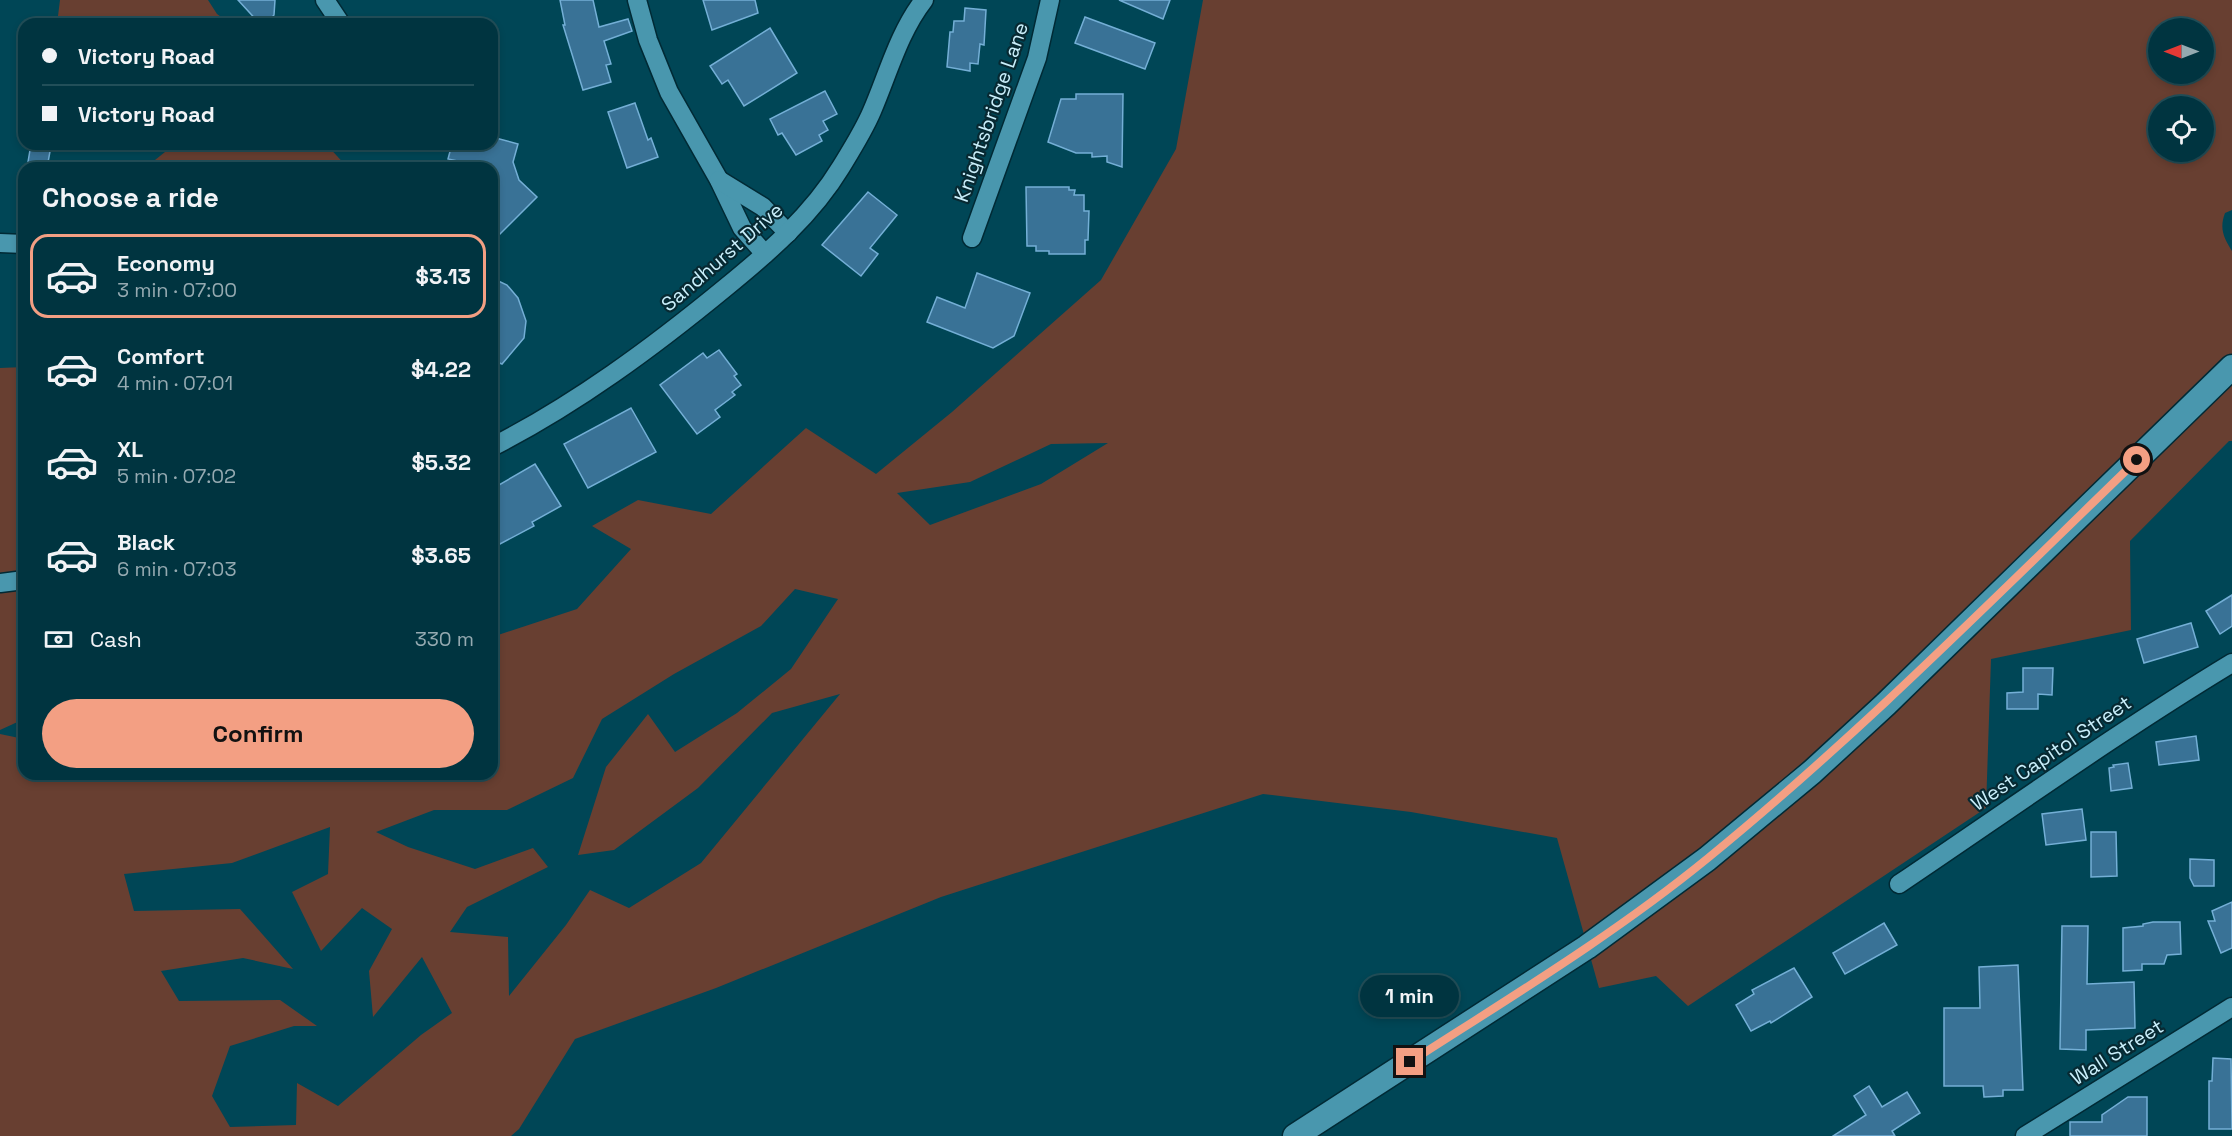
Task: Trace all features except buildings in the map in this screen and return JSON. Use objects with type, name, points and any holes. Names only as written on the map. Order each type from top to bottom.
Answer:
[{"type":"main road","points":[[1295,1136],[1578,953],[1707,859],[1812,771],[1886,704],[2232,368]]},
{"type":"street","points":[[325,0],[337,18]]},
{"type":"street","points":[[637,0],[648,40],[669,92],[719,180],[742,228],[765,254]]},
{"type":"street","name":"Sandhurst Drive","points":[[498,443],[610,377],[694,313],[788,233],[840,169],[871,113],[905,30],[924,0]]},
{"type":"street","name":"Knightsbridge Lane","points":[[972,238],[1037,58],[1050,0]]},
{"type":"street","points":[[719,180],[763,207],[788,233]]},
{"type":"street","points":[[0,243],[18,244]]},
{"type":"street","points":[[0,583],[18,581]]},
{"type":"street","name":"West Capitol Street","points":[[1899,884],[2109,743],[2128,726],[2232,663]]},
{"type":"street","name":"Wall Street","points":[[2025,1136],[2232,1007]]},
{"type":"shaded area","points":[[60,0],[208,0],[217,14],[223,18],[58,18]]},
{"type":"shaded area","points":[[1203,0],[2232,0],[2232,210],[2225,213],[2222,229],[2232,251],[2232,441],[2229,441],[2130,541],[2131,630],[1991,659],[1986,808],[1688,1006],[1656,976],[1599,988],[1557,838],[1411,812],[1263,794],[941,897],[716,988],[575,1039],[519,1129],[511,1136],[0,1136],[0,734],[18,738],[18,780],[498,780],[498,635],[577,609],[631,549],[592,526],[638,500],[711,514],[806,428],[876,474],[952,412],[1101,280],[1176,149]],"holes":[[[1108,443],[1041,484],[930,525],[897,493],[970,482],[1051,444]],[[795,589],[838,599],[791,669],[737,713],[675,752],[648,714],[606,767],[578,855],[614,850],[698,788],[772,713],[840,694],[701,863],[629,908],[590,890],[566,925],[509,996],[508,937],[450,932],[467,907],[548,867],[533,848],[475,869],[408,847],[376,832],[434,810],[507,810],[573,778],[602,719],[674,674],[761,626]],[[330,827],[328,874],[292,892],[321,951],[362,908],[392,929],[369,971],[373,1017],[422,957],[452,1013],[421,1035],[338,1106],[297,1083],[296,1125],[230,1127],[212,1096],[230,1046],[294,1026],[317,1026],[280,1000],[179,1001],[161,971],[243,958],[293,969],[240,909],[134,911],[124,874],[232,863]]]},
{"type":"shaded area","points":[[168,150],[332,150],[342,162],[152,162]]},
{"type":"shaded area","points":[[18,367],[18,722],[0,730],[0,368]]},
{"type":"route","points":[[1410,1062],[1587,947],[1707,859],[1812,771],[1886,704],[2137,460]]}]
